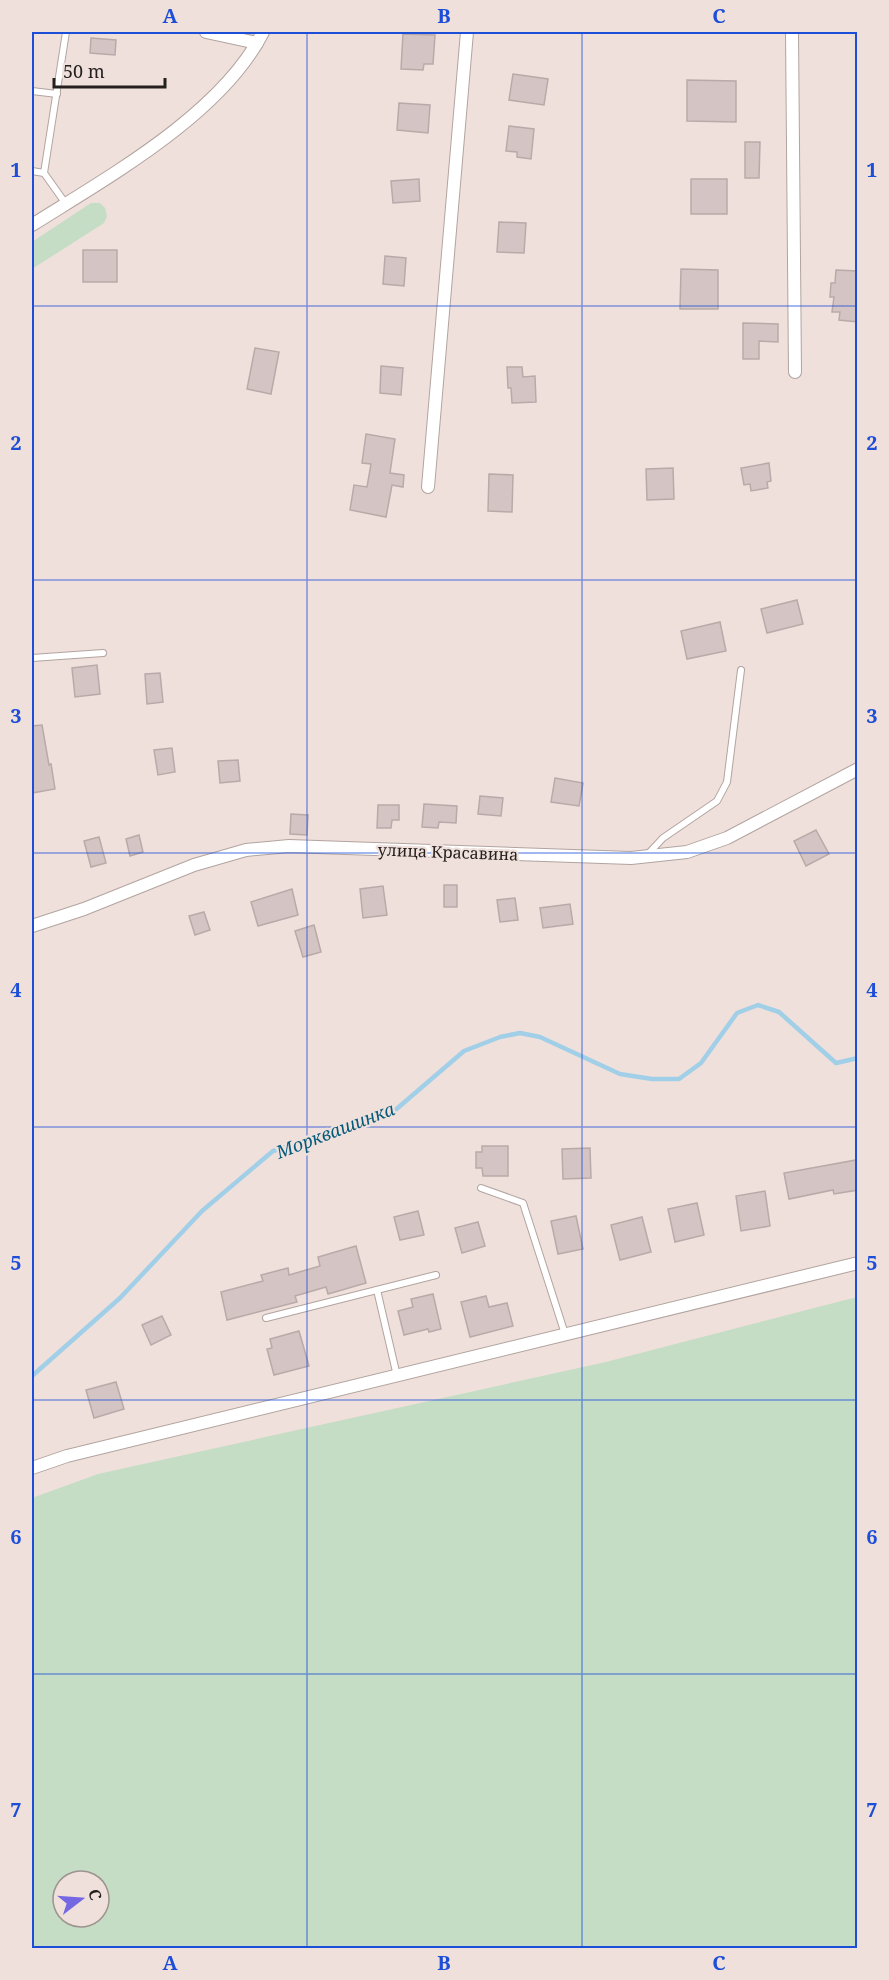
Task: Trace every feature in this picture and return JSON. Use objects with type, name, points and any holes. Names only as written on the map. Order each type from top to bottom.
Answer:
[{"type":"street","points":[[206,32],[257,44]]},
{"type":"street","points":[[32,225],[112,176],[185,122],[216,94],[257,44],[263,32]]},
{"type":"street","points":[[428,487],[468,32]]},
{"type":"street","points":[[792,32],[795,372]]},
{"type":"street","name":"улица Красавина","points":[[32,923],[84,909],[194,865],[246,850],[290,846],[619,858],[687,852],[727,838],[858,769]]},
{"type":"street","points":[[32,1468],[67,1456],[858,1263]]},
{"type":"lane","points":[[66,32],[44,173],[66,204]]},
{"type":"lane","points":[[32,91],[57,94]]},
{"type":"lane","points":[[32,171],[44,173]]},
{"type":"lane","points":[[32,658],[103,653]]},
{"type":"lane","points":[[645,856],[663,838],[717,801],[727,782],[741,670]]},
{"type":"lane","points":[[481,1188],[523,1203],[565,1335]]},
{"type":"lane","points":[[266,1318],[436,1275]]},
{"type":"lane","points":[[377,1290],[397,1376]]},
{"type":"green space","points":[[91,203],[100,203],[105,208],[107,216],[104,223],[32,269],[32,242]]},
{"type":"green space","points":[[857,1297],[857,1948],[32,1948],[32,1498],[98,1474],[606,1362]]},
{"type":"building","points":[[403,34],[435,35],[433,64],[424,64],[423,70],[401,69]]},
{"type":"building","points":[[91,38],[116,40],[115,55],[90,53]]},
{"type":"building","points":[[513,74],[548,79],[544,105],[509,100]]},
{"type":"building","points":[[687,80],[736,81],[736,122],[687,121]]},
{"type":"building","points":[[399,103],[430,105],[428,133],[397,130]]},
{"type":"building","points":[[509,126],[534,129],[531,159],[517,157],[517,152],[506,151]]},
{"type":"building","points":[[745,142],[760,142],[759,178],[745,178]]},
{"type":"building","points":[[419,179],[420,201],[393,203],[391,181]]},
{"type":"building","points":[[691,179],[727,179],[727,214],[691,214]]},
{"type":"building","points":[[499,222],[526,223],[524,253],[497,252]]},
{"type":"building","points":[[83,250],[117,250],[117,282],[83,282]]},
{"type":"building","points":[[385,256],[406,258],[404,286],[383,284]]},
{"type":"building","points":[[681,269],[718,270],[718,309],[680,309]]},
{"type":"building","points":[[836,270],[858,271],[858,322],[839,320],[840,312],[832,312],[834,297],[830,297],[831,283],[835,283]]},
{"type":"building","points":[[743,323],[778,324],[778,342],[759,341],[759,359],[743,359]]},
{"type":"building","points":[[255,348],[279,352],[271,394],[247,389]]},
{"type":"building","points":[[381,366],[403,368],[401,395],[380,393]]},
{"type":"building","points":[[507,367],[522,367],[523,377],[535,376],[536,402],[512,403],[511,388],[508,388]]},
{"type":"building","points":[[366,434],[395,439],[390,473],[404,475],[403,487],[392,485],[386,517],[350,510],[354,485],[367,487],[371,464],[362,463]]},
{"type":"building","points":[[769,463],[771,481],[767,482],[768,488],[751,491],[750,484],[744,485],[741,468]]},
{"type":"building","points":[[673,468],[674,499],[647,500],[646,469]]},
{"type":"building","points":[[489,474],[513,475],[512,512],[488,511]]},
{"type":"building","points":[[797,600],[803,624],[767,633],[761,609]]},
{"type":"building","points":[[720,622],[726,651],[687,659],[681,631]]},
{"type":"building","points":[[97,665],[100,694],[75,697],[72,668]]},
{"type":"building","points":[[160,673],[163,702],[147,704],[145,674]]},
{"type":"building","points":[[42,725],[55,789],[32,793],[32,726]]},
{"type":"building","points":[[172,748],[175,772],[158,775],[154,750]]},
{"type":"building","points":[[238,760],[240,781],[220,783],[218,761]]},
{"type":"building","points":[[555,778],[583,783],[579,806],[551,802]]},
{"type":"building","points":[[480,796],[503,798],[501,816],[478,814]]},
{"type":"building","points":[[424,804],[457,806],[456,823],[439,822],[438,828],[422,827]]},
{"type":"building","points":[[378,805],[399,805],[399,820],[392,820],[391,828],[377,828]]},
{"type":"building","points":[[291,814],[308,815],[307,835],[290,834]]},
{"type":"building","points":[[816,830],[829,854],[806,866],[794,841]]},
{"type":"building","points":[[139,835],[143,852],[130,856],[126,839]]},
{"type":"building","points":[[99,837],[106,863],[91,867],[84,841]]},
{"type":"building","points":[[444,885],[457,885],[457,907],[444,907]]},
{"type":"building","points":[[383,886],[387,915],[363,918],[360,889]]},
{"type":"building","points":[[292,889],[298,915],[258,926],[251,902]]},
{"type":"building","points":[[515,898],[518,920],[500,922],[497,900]]},
{"type":"building","points":[[570,904],[573,924],[543,928],[540,908]]},
{"type":"building","points":[[204,912],[210,930],[195,935],[189,916]]},
{"type":"building","points":[[314,925],[321,952],[303,957],[295,931]]},
{"type":"building","points":[[482,1146],[508,1146],[508,1176],[483,1176],[482,1168],[476,1168],[476,1152],[482,1152]]},
{"type":"building","points":[[590,1148],[591,1178],[563,1179],[562,1149]]},
{"type":"building","points":[[856,1160],[858,1190],[834,1194],[833,1190],[789,1199],[784,1173]]},
{"type":"building","points":[[765,1191],[770,1226],[741,1231],[736,1196]]},
{"type":"building","points":[[697,1203],[704,1235],[675,1242],[668,1209]]},
{"type":"building","points":[[418,1211],[424,1235],[400,1240],[394,1217]]},
{"type":"building","points":[[576,1216],[583,1249],[558,1254],[551,1221]]},
{"type":"building","points":[[642,1217],[651,1252],[620,1260],[611,1225]]},
{"type":"building","points":[[478,1222],[485,1246],[462,1253],[455,1228]]},
{"type":"building","points":[[356,1246],[366,1283],[328,1294],[326,1287],[295,1296],[297,1302],[227,1320],[221,1292],[263,1281],[261,1275],[288,1268],[289,1275],[320,1266],[318,1257]]},
{"type":"building","points":[[433,1294],[441,1329],[429,1332],[428,1329],[404,1335],[398,1311],[413,1307],[411,1299]]},
{"type":"building","points":[[486,1296],[489,1307],[507,1303],[513,1326],[470,1337],[461,1302]]},
{"type":"building","points":[[162,1316],[171,1335],[151,1345],[142,1325]]},
{"type":"building","points":[[299,1331],[309,1366],[274,1375],[267,1349],[272,1348],[270,1339]]},
{"type":"building","points":[[116,1382],[124,1409],[94,1418],[86,1390]]},
{"type":"waterway","name":"Морквашинка","points":[[32,1376],[120,1298],[202,1211],[273,1151],[393,1112],[464,1051],[500,1037],[520,1033],[540,1037],[620,1074],[652,1079],[679,1079],[701,1063],[737,1013],[758,1005],[779,1012],[836,1063],[858,1058]]}]
